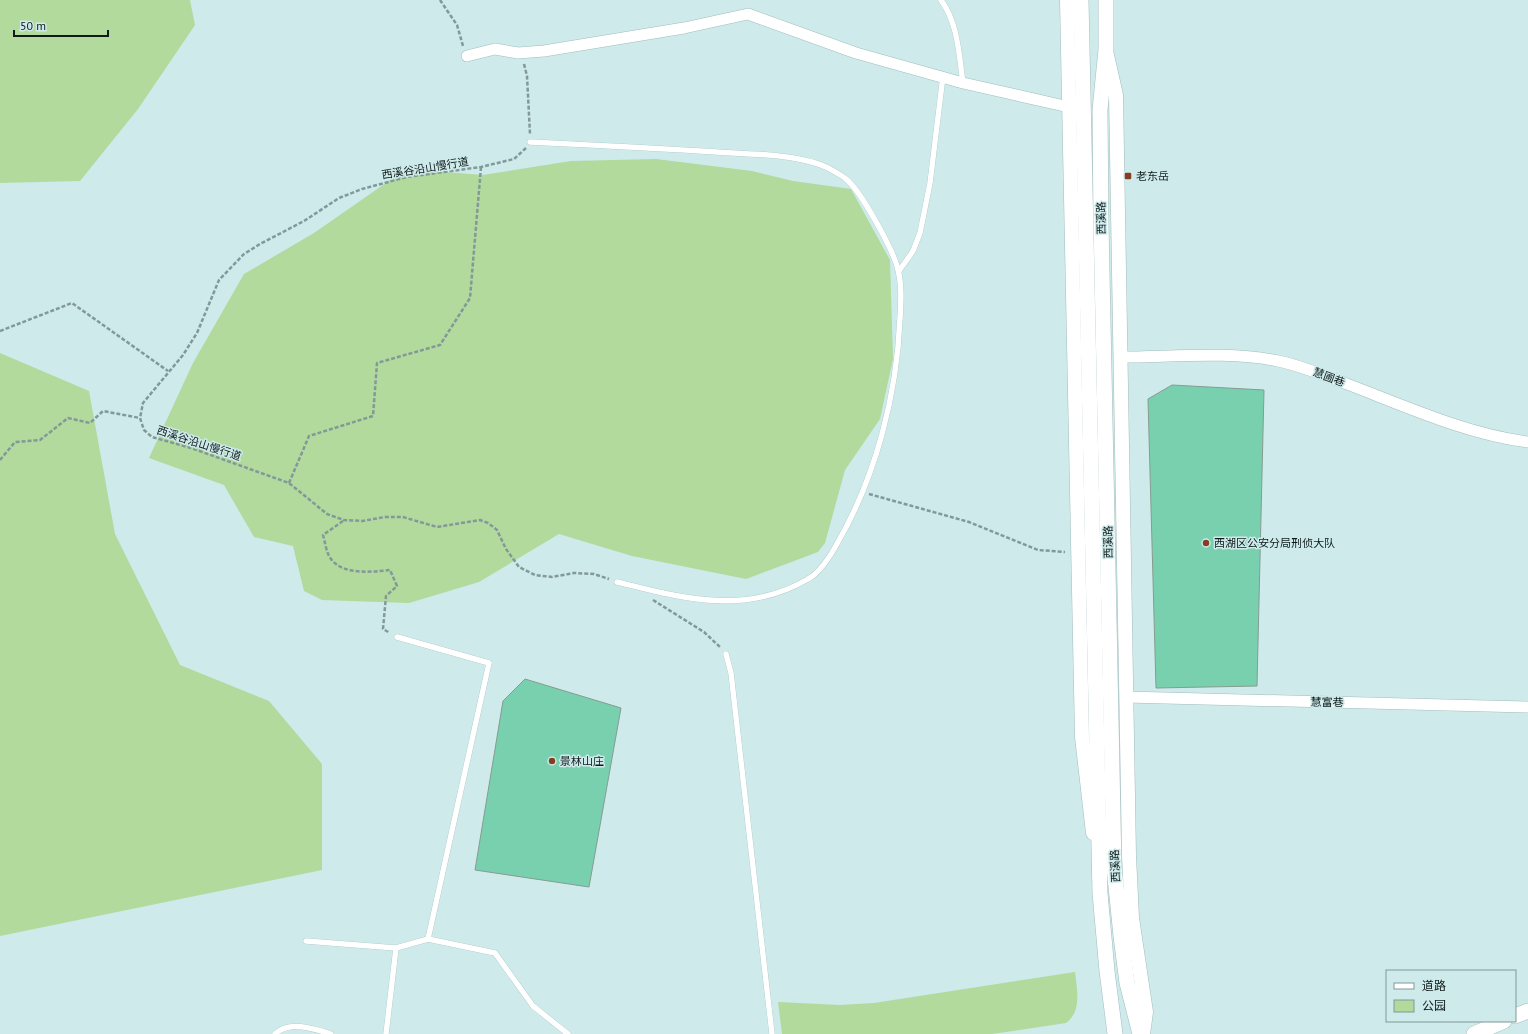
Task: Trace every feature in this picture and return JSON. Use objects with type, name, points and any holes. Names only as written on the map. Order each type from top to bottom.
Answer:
[{"type":"main road","name":"西溪路","points":[[1081,0],[1100,893],[1115,1034]]},
{"type":"main road","name":"西溪路","points":[[1106,0],[1106,49],[1100,110],[1114,867],[1127,983],[1140,1034]]},
{"type":"main road","points":[[1516,1016],[1528,1011]]},
{"type":"main road","points":[[1474,1034],[1502,1022]]},
{"type":"street","name":"西溪路","points":[[1067,0],[1082,737],[1100,893]]},
{"type":"street","points":[[467,56],[495,49],[518,53],[544,51],[684,28],[748,14],[856,52],[963,83],[1069,107]]},
{"type":"street","name":"西溪路","points":[[1106,49],[1116,95],[1126,698],[1131,895],[1139,971],[1146,1012],[1143,1034]]},
{"type":"street","name":"慧圃巷","points":[[1121,357],[1247,356],[1278,361],[1310,370],[1447,421],[1505,439],[1528,442]]},
{"type":"street","name":"慧富巷","points":[[1126,698],[1528,707]]},
{"type":"lane","points":[[941,0],[949,11],[956,35],[963,83]]},
{"type":"lane","points":[[899,272],[913,250],[920,233],[930,183],[943,76]]},
{"type":"lane","points":[[530,142],[760,155],[818,164],[848,180],[866,206],[895,257],[899,272],[901,295],[900,331],[894,384],[882,432],[861,492],[847,526],[830,555],[810,578],[784,590],[757,598],[733,601],[701,601],[617,582]]},
{"type":"lane","points":[[397,637],[489,663],[428,939]]},
{"type":"lane","points":[[726,654],[731,673],[772,1034]]},
{"type":"lane","points":[[306,941],[396,948],[428,939],[495,953],[533,1006],[568,1034]]},
{"type":"lane","points":[[386,1034],[396,948]]},
{"type":"lane","points":[[275,1034],[290,1027],[314,1029],[332,1034]]},
{"type":"path","points":[[440,0],[457,25],[467,56]]},
{"type":"path","points":[[518,53],[525,65],[527,76],[530,142]]},
{"type":"path","name":"西溪谷沿山慢行道","points":[[530,142],[525,152],[514,159],[481,167],[408,177],[362,189],[339,198],[304,221],[244,254],[219,280],[197,333],[183,354],[143,403],[140,418],[144,430],[152,437],[191,448],[289,483],[327,514],[344,520],[362,521],[385,517],[403,517],[437,527],[480,520],[488,523],[497,530],[519,568],[535,575],[552,577],[574,573],[594,574],[617,582]]},
{"type":"path","points":[[289,483],[309,436],[373,416],[377,362],[440,345],[470,298],[481,167]]},
{"type":"path","points":[[0,331],[72,302],[168,371]]},
{"type":"path","points":[[0,460],[15,442],[40,440],[68,418],[90,423],[103,411],[140,418]]},
{"type":"path","points":[[861,492],[968,522],[1038,550],[1078,553]]},
{"type":"path","points":[[344,520],[323,535],[330,557],[342,567],[364,572],[390,570],[396,586],[386,596],[383,629],[397,637]]},
{"type":"path","points":[[648,597],[704,632],[726,654]]},
{"type":"green space","points":[[0,0],[190,0],[195,25],[138,109],[80,181],[0,183]]},
{"type":"green space","points":[[656,159],[752,171],[793,181],[851,189],[890,260],[893,359],[880,419],[845,470],[825,543],[818,552],[746,579],[632,556],[559,534],[479,582],[409,603],[322,600],[304,591],[293,546],[254,537],[224,485],[149,458],[193,363],[244,274],[314,233],[406,169],[483,175],[571,161]]},
{"type":"green space","points":[[0,353],[89,391],[115,534],[180,665],[269,701],[322,764],[322,870],[0,936]]},
{"type":"green space","points":[[1075,972],[1077,993],[1076,1006],[1071,1018],[1066,1023],[992,1034],[782,1034],[778,1002],[840,1005],[874,1003]]},
{"type":"building","name":"西湖区公安分局刑侦大队","points":[[1172,385],[1264,390],[1257,686],[1156,688],[1148,399]]},
{"type":"building","name":"景林山庄","points":[[525,679],[621,708],[589,887],[475,870],[503,701]]},
{"type":"place","name":"老东岳","points":[[1128,176]]},
{"type":"place","name":"西湖区公安分局刑侦大队","points":[[1206,543]]},
{"type":"place","name":"景林山庄","points":[[552,761]]}]
